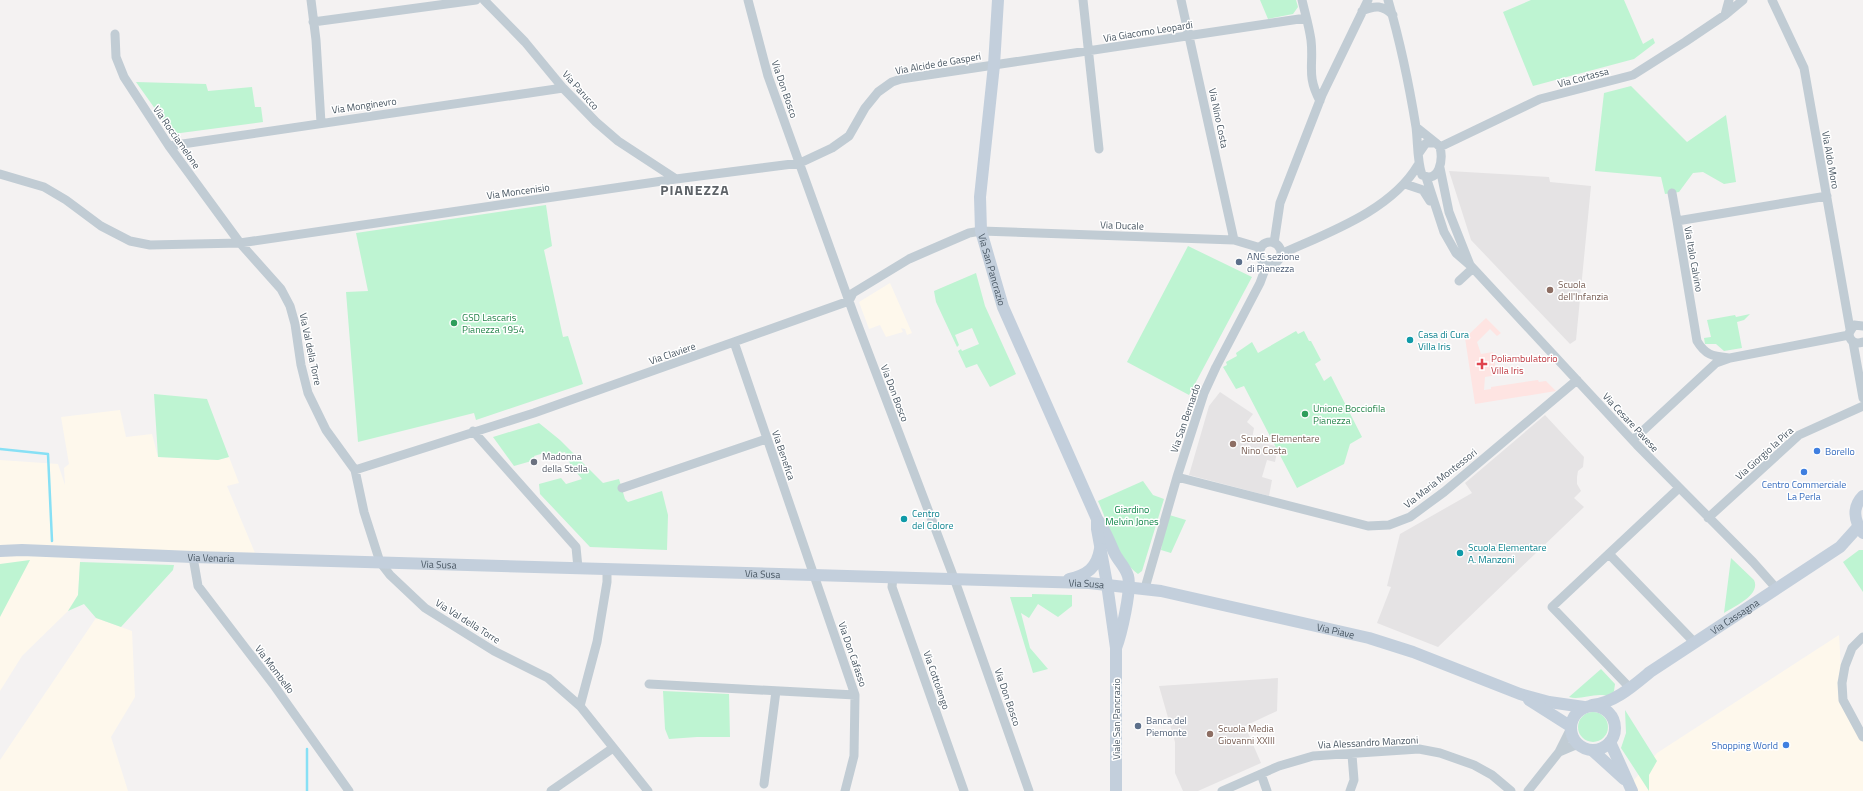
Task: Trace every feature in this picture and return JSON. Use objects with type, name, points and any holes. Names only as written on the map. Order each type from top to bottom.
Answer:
[{"type":"main road","name":"Via San Pancrazio","points":[[998,0],[994,65],[980,197],[981,231],[1003,307],[1097,520]]},
{"type":"main road","points":[[1861,530],[1855,512],[1857,504],[1863,496]]},
{"type":"main road","name":"Viale San Pancrazio","points":[[1097,520],[1097,529],[1108,584],[1116,648],[1116,791]]},
{"type":"main road","name":"Viale San Pancrazio","points":[[1097,520],[1104,527],[1117,558],[1128,576],[1130,586],[1120,638],[1116,648]]},
{"type":"main road","name":"Via Cassagna","points":[[1588,706],[1610,701],[1630,688],[1650,672],[1840,546],[1861,530]]},
{"type":"main road","name":"Via Cassagna","points":[[1840,546],[1863,540]]},
{"type":"main road","points":[[1057,582],[1078,577],[1094,567],[1098,558],[1101,544]]},
{"type":"main road","name":"Via Venaria","points":[[0,551],[22,550],[41,552],[380,562]]},
{"type":"main road","name":"Via Venaria","points":[[0,559],[41,552]]},
{"type":"main road","points":[[1108,584],[1114,582],[1118,576],[1119,566],[1117,558]]},
{"type":"main road","name":"Via Susa","points":[[380,562],[954,578],[1108,584],[1144,588]]},
{"type":"main road","name":"Via Piave","points":[[1144,588],[1369,638],[1413,652],[1520,694],[1549,702],[1588,706]]},
{"type":"main road","name":"Via Cassagna","points":[[1615,724],[1622,697],[1630,688]]},
{"type":"main road","name":"Via Piave","points":[[1520,694],[1570,728]]},
{"type":"main road","points":[[1592,750],[1605,747],[1610,742],[1615,730],[1615,724],[1609,712],[1598,706],[1588,706],[1573,717],[1570,728],[1574,741],[1578,745],[1592,750],[1630,787]]},
{"type":"main road","points":[[1610,742],[1630,787]]},
{"type":"street","points":[[311,0],[316,40],[321,123]]},
{"type":"street","points":[[313,22],[476,0]]},
{"type":"street","name":"Via Parucco","points":[[484,0],[525,42],[563,88],[596,122],[618,140],[676,179]]},
{"type":"street","name":"Via Don Bosco","points":[[748,0],[768,76],[849,302],[954,578],[1029,791]]},
{"type":"street","points":[[1083,0],[1099,149]]},
{"type":"street","name":"Via Nino Costa","points":[[1181,0],[1234,240]]},
{"type":"street","points":[[1302,0],[1311,41],[1311,74],[1313,88],[1320,101]]},
{"type":"street","name":"Via Cesare Pavese","points":[[1388,0],[1393,15],[1416,127],[1419,153],[1418,165],[1424,176],[1444,232],[1456,253],[1472,267],[1633,440],[1776,588]]},
{"type":"street","name":"Via Cesare Pavese","points":[[1393,0],[1393,15]]},
{"type":"street","points":[[1725,15],[1729,0]]},
{"type":"street","name":"Via Cortassa","points":[[1438,145],[1540,100],[1633,75],[1725,15],[1743,0]]},
{"type":"street","name":"Via Aldo Moro","points":[[1772,0],[1804,68],[1827,196],[1854,331],[1858,372],[1863,398]]},
{"type":"street","points":[[1274,243],[1280,203],[1320,101],[1368,1]]},
{"type":"street","points":[[1362,11],[1379,6],[1387,9],[1393,15]]},
{"type":"street","name":"Via Giacomo Leopardi","points":[[994,65],[1089,52],[1306,18]]},
{"type":"street","name":"Via Rocciamelone","points":[[115,34],[116,57],[124,77],[170,146],[240,243]]},
{"type":"street","name":"Via Alcide de Gasperi","points":[[800,163],[832,148],[850,136],[872,98],[881,89],[892,82],[901,79],[994,65]]},
{"type":"street","name":"Via Monginevro","points":[[170,146],[563,88]]},
{"type":"street","points":[[1416,127],[1438,145]]},
{"type":"street","points":[[1419,153],[1426,143],[1438,145]]},
{"type":"street","name":"Via Cesare Pavese","points":[[1438,145],[1440,168],[1449,212],[1472,267]]},
{"type":"street","name":"Via Moncenisio","points":[[240,243],[676,179],[800,163]]},
{"type":"street","points":[[1399,189],[1412,175],[1418,165]]},
{"type":"street","points":[[1281,254],[1279,247],[1274,243],[1265,244],[1260,248],[1260,257],[1267,264],[1277,261],[1281,254],[1352,222],[1399,189],[1424,176],[1432,177],[1437,174],[1440,168]]},
{"type":"street","points":[[0,174],[44,187],[66,200],[101,226],[130,241],[150,245],[240,243]]},
{"type":"street","points":[[1408,185],[1423,190],[1438,216]]},
{"type":"street","points":[[1672,193],[1677,221]]},
{"type":"street","name":"Via Italo Calvino","points":[[1730,358],[1715,356],[1703,351],[1697,341],[1677,221],[1827,196]]},
{"type":"street","name":"Via Ducale","points":[[981,231],[1234,240],[1260,248]]},
{"type":"street","name":"Via Claviere","points":[[355,470],[473,431],[534,413],[849,302],[853,293],[909,259],[969,233],[981,231]]},
{"type":"street","name":"Via Val della Torre","points":[[240,243],[281,289],[290,306],[295,324],[301,365],[308,393],[326,430],[355,470],[364,512],[380,562],[390,575],[425,608],[494,651],[548,678],[580,706],[648,791]]},
{"type":"street","name":"Via San Bernardo","points":[[1144,588],[1204,393],[1260,283],[1267,264]]},
{"type":"street","points":[[1459,281],[1472,267]]},
{"type":"street","points":[[1633,440],[1716,363],[1730,358],[1854,331],[1863,318]]},
{"type":"street","points":[[1854,331],[1858,343],[1863,342]]},
{"type":"street","name":"Via Benefica","points":[[734,342],[813,575]]},
{"type":"street","name":"Via Aldo Moro","points":[[1858,372],[1863,346]]},
{"type":"street","name":"Via Maria Montessori","points":[[1177,477],[1368,526],[1389,525],[1410,517],[1444,492],[1577,380]]},
{"type":"street","name":"Via Giorgio la Pira","points":[[1708,518],[1799,435],[1863,406]]},
{"type":"street","points":[[473,431],[576,547],[578,568]]},
{"type":"street","points":[[622,488],[766,439]]},
{"type":"street","points":[[1630,688],[1552,607],[1679,488]]},
{"type":"street","points":[[1609,554],[1695,643]]},
{"type":"street","name":"Via Mombello","points":[[193,557],[198,586],[273,684],[349,791]]},
{"type":"street","points":[[580,706],[597,642],[607,582],[607,569]]},
{"type":"street","name":"Via Don Cafasso","points":[[813,575],[855,695],[854,756],[845,791]]},
{"type":"street","name":"Via Cottolengo","points":[[893,577],[892,587],[964,791]]},
{"type":"street","points":[[1863,637],[1852,648],[1845,666],[1842,683],[1843,700],[1863,737]]},
{"type":"street","points":[[649,684],[855,695]]},
{"type":"street","points":[[764,784],[776,691]]},
{"type":"street","points":[[1528,791],[1559,752],[1570,728]]},
{"type":"street","points":[[1559,752],[1578,745]]},
{"type":"street","points":[[552,791],[613,748]]},
{"type":"street","name":"Via Alessandro Manzoni","points":[[1222,791],[1290,762],[1313,756],[1352,755],[1419,749],[1440,753],[1474,765],[1492,775],[1511,791]]},
{"type":"street","points":[[1350,791],[1354,780],[1352,755]]},
{"type":"street","points":[[1261,774],[1267,791]]},
{"type":"shaded area","name":"Scuola dell'Infanzia","points":[[1449,171],[1549,177],[1550,182],[1591,186],[1576,340],[1570,344],[1471,240]]},
{"type":"shaded area","points":[[890,283],[912,333],[907,335],[905,329],[901,328],[903,332],[886,337],[880,325],[869,329],[859,302]]},
{"type":"shaded area","name":"Poliambulatorio Villa Iris","points":[[1486,318],[1501,333],[1497,336],[1490,329],[1477,342],[1481,354],[1493,352],[1497,375],[1485,377],[1484,390],[1491,389],[1491,387],[1538,380],[1539,382],[1546,381],[1556,391],[1475,404],[1465,338]]},
{"type":"shaded area","name":"Scuola Elementare Nino Costa","points":[[1220,392],[1253,414],[1247,422],[1254,428],[1252,439],[1278,447],[1275,462],[1267,460],[1262,477],[1272,480],[1269,496],[1189,475],[1209,406]]},
{"type":"shaded area","points":[[120,410],[126,437],[152,434],[158,457],[218,460],[229,457],[239,483],[227,486],[255,553],[81,549],[78,595],[68,611],[22,656],[0,691],[0,460],[58,464],[65,485],[64,468],[69,464],[61,417]]},
{"type":"shaded area","points":[[1545,415],[1584,457],[1583,467],[1578,471],[1577,477],[1577,484],[1581,491],[1574,498],[1584,507],[1438,647],[1377,623],[1391,587],[1387,586],[1400,534],[1472,493],[1465,483]]},
{"type":"shaded area","points":[[96,618],[132,631],[135,697],[111,737],[128,791],[0,791],[0,760]]},
{"type":"shaded area","points":[[1839,635],[1843,700],[1863,734],[1863,791],[1632,791],[1634,780],[1657,753]]},
{"type":"shaded area","name":"Scuola Media Giovanni XXIII","points":[[1278,678],[1277,711],[1245,726],[1261,763],[1198,791],[1183,791],[1175,773],[1175,742],[1159,686]]},
{"type":"green space","points":[[1260,0],[1296,0],[1298,7],[1293,14],[1268,19]]},
{"type":"green space","points":[[1531,0],[1624,0],[1643,44],[1653,38],[1655,43],[1634,59],[1533,86],[1503,12]]},
{"type":"green space","points":[[136,82],[206,84],[208,91],[252,87],[255,107],[261,107],[263,122],[173,134]]},
{"type":"green space","points":[[1631,86],[1687,142],[1726,115],[1736,182],[1724,184],[1703,172],[1693,173],[1679,192],[1665,194],[1661,177],[1595,171],[1604,93]]},
{"type":"green space","name":"GSD Lascaris Pianezza 1954","points":[[546,205],[552,246],[544,250],[563,337],[568,336],[583,384],[476,420],[474,413],[358,442],[346,292],[368,291],[356,233]]},
{"type":"green space","points":[[1188,246],[1252,277],[1189,395],[1127,362]]},
{"type":"green space","points":[[976,273],[985,306],[1016,374],[990,387],[977,364],[966,368],[958,351],[961,349],[962,351],[979,344],[972,328],[955,335],[959,345],[957,347],[936,302],[934,291]]},
{"type":"green space","points":[[1750,314],[1744,320],[1737,322],[1742,348],[1724,351],[1716,344],[1705,344],[1704,338],[1711,337],[1707,320]]},
{"type":"green space","name":"Unione Bocciofila Pianezza","points":[[1296,331],[1298,334],[1304,331],[1309,341],[1311,341],[1321,360],[1315,364],[1324,381],[1331,376],[1362,437],[1350,444],[1344,464],[1297,488],[1244,386],[1236,389],[1223,367],[1227,365],[1226,362],[1237,356],[1236,353],[1252,342],[1258,353]]},
{"type":"green space","points":[[154,394],[207,399],[229,457],[218,460],[158,457]]},
{"type":"green space","points":[[539,423],[560,440],[603,483],[619,479],[625,499],[628,502],[662,491],[668,515],[667,550],[590,547],[540,494],[539,484],[561,478],[566,484],[582,479],[571,466],[565,452],[546,457],[544,453],[534,456],[535,460],[514,466],[493,437]]},
{"type":"green space","name":"Giardino Melvin Jones","points":[[1143,481],[1153,495],[1164,499],[1142,571],[1138,574],[1131,568],[1120,551],[1098,501]]},
{"type":"green space","points":[[1166,514],[1186,520],[1171,553],[1161,550]]},
{"type":"green space","points":[[1859,550],[1863,550],[1863,592],[1843,562]]},
{"type":"green space","points":[[1731,558],[1754,580],[1755,585],[1754,590],[1746,600],[1724,613]]},
{"type":"green space","points":[[30,560],[0,617],[0,564]]},
{"type":"green space","points":[[80,562],[174,565],[173,570],[121,627],[96,618],[84,604],[68,611],[78,595]]},
{"type":"green space","points":[[1032,594],[1072,595],[1072,606],[1058,617],[1038,604],[1029,618],[1021,613],[1030,648],[1048,669],[1033,673],[1010,597],[1032,597]]},
{"type":"green space","points":[[1601,669],[1615,684],[1611,697],[1605,695],[1594,695],[1579,698],[1569,697]]},
{"type":"green space","points":[[663,691],[729,694],[730,737],[669,739],[665,729]]},
{"type":"green space","points":[[1625,710],[1657,761],[1649,775],[1649,791],[1621,748],[1626,733]]},
{"type":"green space","points":[[1593,712],[1599,713],[1607,721],[1607,733],[1599,741],[1593,742],[1587,741],[1579,733],[1578,727],[1579,721],[1587,713]]},
{"type":"waterway","points":[[0,449],[48,454],[52,541]]},
{"type":"waterway","points":[[307,749],[307,791]]},
{"type":"place","name":"ANC sezione di Pianezza","points":[[1239,262]]},
{"type":"place","name":"Scuola dell'Infanzia","points":[[1550,290]]},
{"type":"place","name":"GSD Lascaris Pianezza 1954","points":[[454,323]]},
{"type":"place","name":"Casa di Cura Villa Iris","points":[[1410,340]]},
{"type":"place","name":"Poliambulatorio Villa Iris","points":[[1482,364]]},
{"type":"place","name":"Unione Bocciofila Pianezza","points":[[1305,414]]},
{"type":"place","name":"Scuola Elementare Nino Costa","points":[[1233,444]]},
{"type":"place","name":"Borello","points":[[1817,451]]},
{"type":"place","name":"Madonna della Stella","points":[[534,462]]},
{"type":"place","name":"Centro Commerciale La Perla","points":[[1804,472]]},
{"type":"place","name":"Centro del Colore","points":[[904,519]]},
{"type":"place","name":"Scuola Elementare A. Manzoni","points":[[1460,553]]},
{"type":"place","name":"Banca del Piemonte","points":[[1138,726]]},
{"type":"place","name":"Scuola Media Giovanni XXIII","points":[[1210,734]]},
{"type":"place","name":"Shopping World","points":[[1786,745]]},
{"type":"district","name":"PIANEZZA","points":[[695,190]]}]
